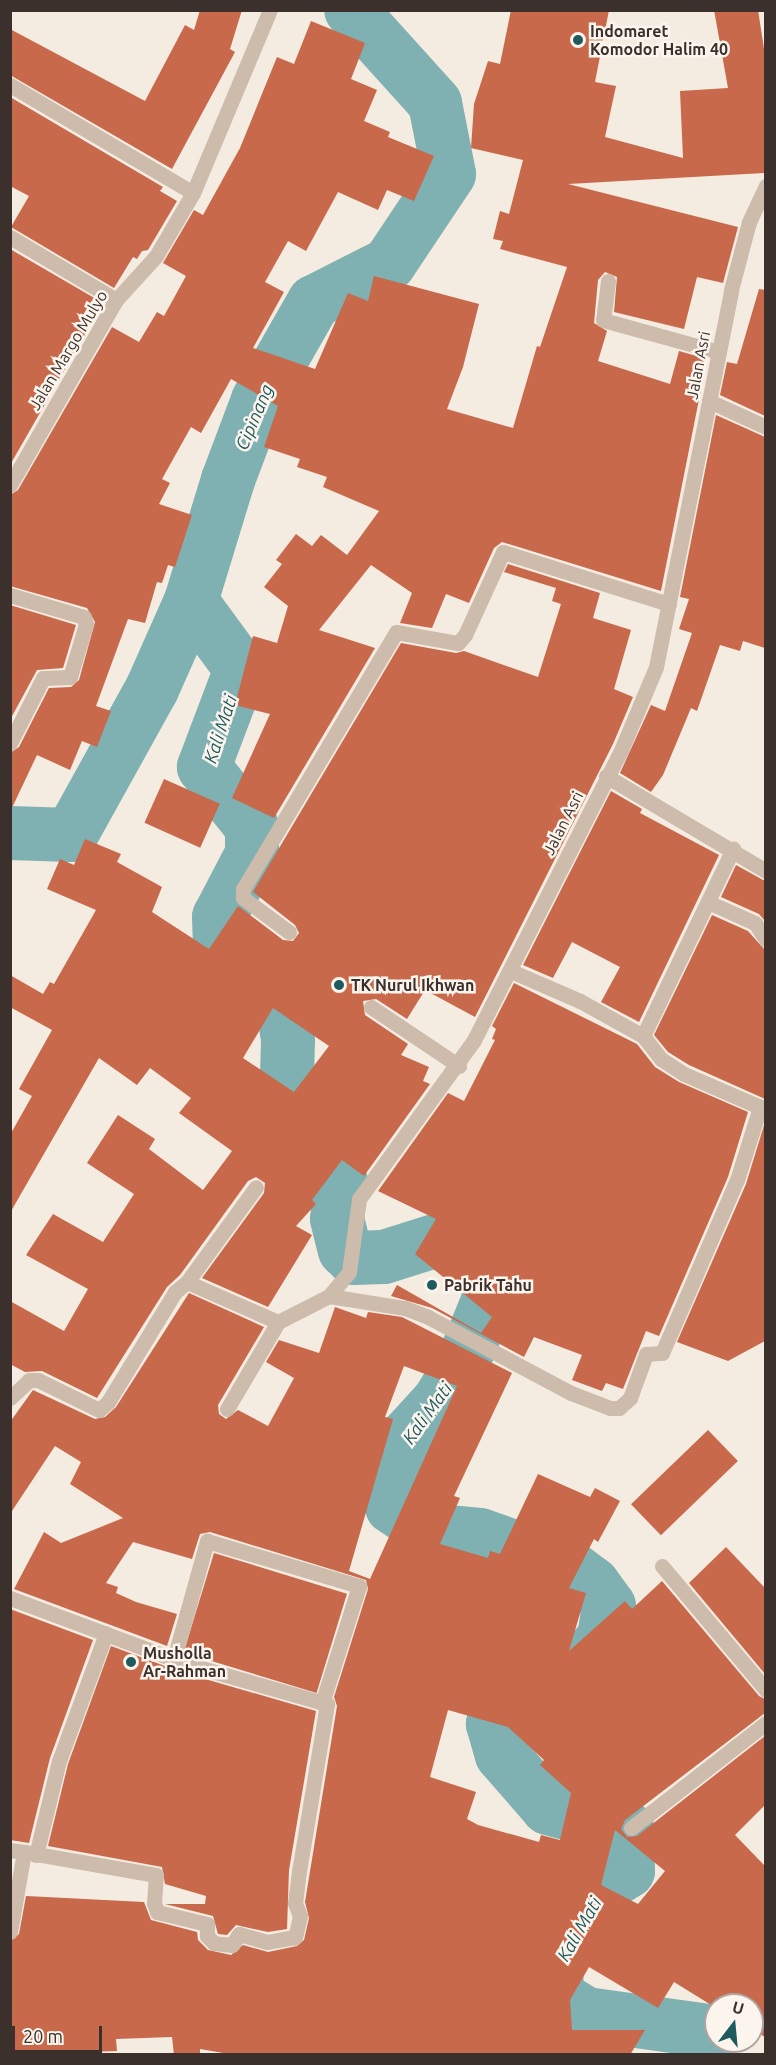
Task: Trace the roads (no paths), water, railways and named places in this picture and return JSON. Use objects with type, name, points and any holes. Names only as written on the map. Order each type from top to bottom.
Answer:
[{"type":"street","name":"Jalan Margo Mulyo","points":[[10,485],[16,460],[116,300],[156,256],[193,193],[270,10]]},
{"type":"street","points":[[10,85],[193,193]]},
{"type":"street","name":"Jalan Asri","points":[[278,1322],[329,1296],[349,1272],[359,1199],[459,1066],[512,972],[606,776],[625,742],[656,667],[719,352],[749,222],[765,186]]},
{"type":"street","points":[[10,237],[116,300]]},
{"type":"street","points":[[608,281],[603,320],[719,352]]},
{"type":"street","points":[[709,401],[765,427]]},
{"type":"street","points":[[289,932],[243,898],[243,889],[396,632],[458,643],[465,635],[503,552],[669,604]]},
{"type":"street","points":[[10,596],[84,617],[86,624],[70,677],[43,678],[10,742]]},
{"type":"street","points":[[606,776],[733,849],[765,871]]},
{"type":"street","points":[[643,1036],[733,849]]},
{"type":"street","points":[[708,902],[755,923],[765,940]]},
{"type":"street","points":[[329,1296],[405,1308],[454,1331],[571,1393],[613,1408],[630,1398],[646,1354],[662,1353],[737,1180],[761,1112],[756,1103],[670,1066],[643,1036],[580,1001],[512,972]]},
{"type":"street","points":[[370,1007],[459,1066]]},
{"type":"street","points":[[10,1398],[29,1380],[38,1380],[99,1410],[108,1402],[175,1292],[187,1282],[256,1187]]},
{"type":"street","points":[[187,1282],[278,1322],[227,1409]]},
{"type":"street","points":[[174,1659],[207,1541],[359,1586],[321,1703]]},
{"type":"street","points":[[662,1566],[765,1690]]},
{"type":"street","points":[[10,1598],[174,1659],[327,1704],[299,1872],[295,1903],[300,1916],[295,1937],[267,1942],[239,1934],[232,1946],[214,1943],[207,1936],[207,1924],[157,1912],[156,1875],[23,1852]]},
{"type":"street","points":[[10,1932],[23,1852],[106,1633]]},
{"type":"street","points":[[631,1828],[765,1723]]},
{"type":"waterway","name":"Cipinang","points":[[10,833],[71,835],[152,689],[191,601],[228,480],[258,400],[314,302],[389,264],[449,174],[435,103],[351,10]]},
{"type":"waterway","name":"Kali Mati","points":[[191,601],[241,669],[204,767],[252,827],[252,854],[219,917],[220,945],[266,978],[283,1004],[288,1040],[286,1113],[309,1141],[333,1160],[341,1182],[337,1219],[345,1250],[353,1258],[384,1257],[460,1233],[481,1245],[497,1279],[464,1360],[439,1401],[407,1436],[393,1463],[385,1485],[392,1507],[426,1530],[480,1535],[569,1566],[593,1584],[609,1606],[604,1638],[583,1662],[558,1674],[528,1674],[505,1692],[493,1724],[502,1755],[548,1808],[592,1820],[617,1820],[627,1828],[628,1871],[604,1886],[572,1937],[556,1966],[557,1996],[586,2014],[704,2030]]},
{"type":"place","name":"Indomaret Komodor Halim 40","points":[[578,40]]},
{"type":"place","name":"TK Nurul Ikhwan","points":[[339,985]]},
{"type":"place","name":"Pabrik Tahu","points":[[432,1285]]},
{"type":"place","name":"Musholla Ar-Rahman","points":[[131,1662]]}]
